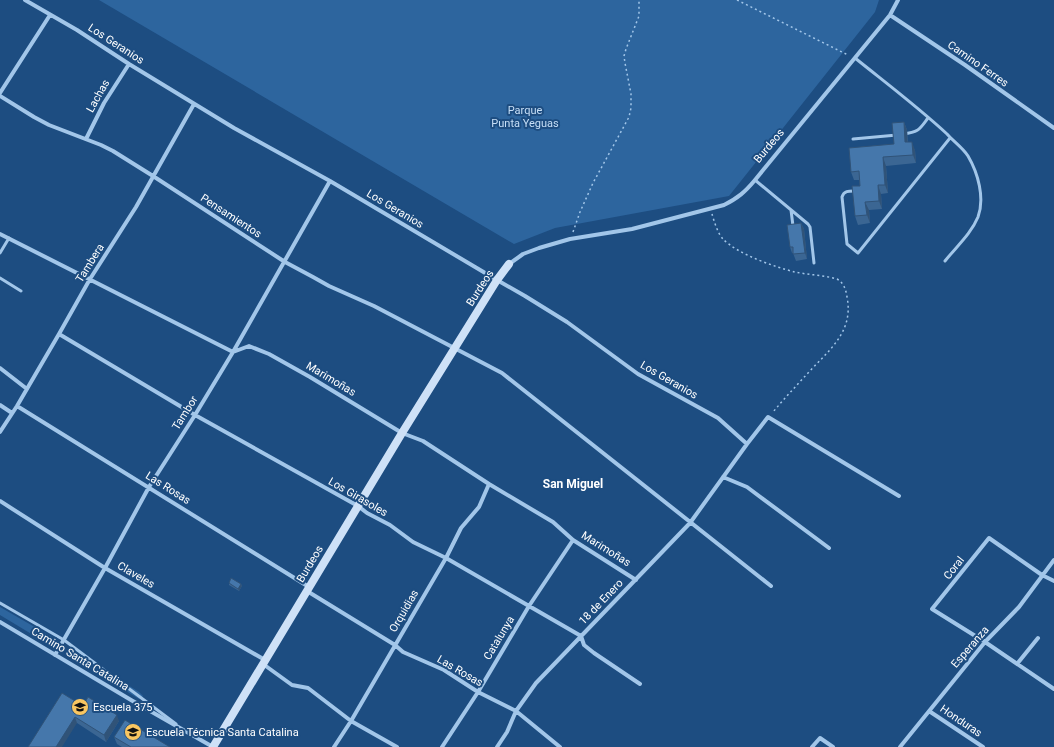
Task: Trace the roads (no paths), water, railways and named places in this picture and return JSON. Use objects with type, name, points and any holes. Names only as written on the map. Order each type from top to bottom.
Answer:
[{"type":"street","name":"Los Geranios","points":[[25,0],[77,30],[194,104],[330,181],[525,296],[567,322],[638,374],[718,418],[747,444]]},
{"type":"street","name":"Burdeos","points":[[213,747],[402,433],[496,280],[509,264],[523,254],[570,239],[632,229],[710,209],[735,200],[746,191],[855,58],[890,15],[898,0]]},
{"type":"street","points":[[0,93],[50,14]]},
{"type":"street","name":"Camino Ferres","points":[[890,15],[965,65],[1054,128]]},
{"type":"street","name":"Lachas","points":[[86,139],[104,103],[129,64]]},
{"type":"street","name":"Pensamientos","points":[[0,96],[49,125],[113,151],[285,262],[329,286],[374,306],[502,373],[771,586]]},
{"type":"street","name":"Tambera","points":[[0,432],[27,389],[90,279],[136,207],[194,104]]},
{"type":"street","name":"Tambor","points":[[55,655],[149,487],[233,352],[330,181]]},
{"type":"street","points":[[0,234],[233,352]]},
{"type":"street","name":"Los Girasoles","points":[[59,334],[195,415],[358,506],[367,513],[390,525],[413,542],[446,558],[581,636],[584,645],[640,684]]},
{"type":"street","name":"Marimoñas","points":[[233,352],[250,346],[269,354],[310,377],[402,433],[423,441],[489,484],[553,522],[573,540],[636,580]]},
{"type":"street","points":[[0,368],[27,389]]},
{"type":"street","points":[[0,405],[12,413]]},
{"type":"street","name":"Las Rosas","points":[[17,406],[149,487],[395,645],[403,652],[444,670],[478,692],[516,711],[560,747]]},
{"type":"street","name":"18 de Enero","points":[[497,747],[507,732],[516,711],[536,683],[690,523],[768,417],[899,496]]},
{"type":"street","points":[[723,477],[747,487],[829,548]]},
{"type":"street","name":"Orquidias","points":[[334,747],[351,721],[446,558],[461,528],[478,507],[489,484]]},
{"type":"street","name":"Claveles","points":[[0,501],[105,568],[264,662],[292,685],[308,688],[351,721],[396,747]]},
{"type":"street","name":"Coral","points":[[985,642],[932,609],[989,538],[1042,575]]},
{"type":"street","name":"Catalunya","points":[[442,747],[478,692],[529,606],[573,540]]},
{"type":"street","name":"Esperanza","points":[[900,747],[985,642],[1019,607],[1054,560]]},
{"type":"street","points":[[1042,575],[1054,581]]},
{"type":"street","name":"Camino Santa Catalina","points":[[0,622],[213,747]]},
{"type":"street","points":[[1018,664],[1038,638]]},
{"type":"street","points":[[985,642],[1054,689]]},
{"type":"street","name":"Honduras","points":[[929,711],[983,747]]},
{"type":"street","points":[[812,747],[820,738],[833,747]]},
{"type":"lane","points":[[855,58],[950,138],[967,155],[976,173],[981,205],[978,216],[973,228],[945,261]]},
{"type":"lane","points":[[853,139],[914,133],[928,118]]},
{"type":"lane","points":[[857,191],[846,192],[842,197],[847,244],[858,252],[950,138]]},
{"type":"lane","points":[[755,180],[808,224],[810,227],[814,263]]},
{"type":"lane","points":[[792,210],[793,230]]},
{"type":"lane","points":[[0,254],[9,238]]},
{"type":"lane","points":[[0,278],[21,291]]},
{"type":"lane","points":[[0,603],[64,640],[151,706],[191,734]]},
{"type":"place","name":"Escuela 375","points":[[80,707]]},
{"type":"place","name":"Escuela Técnica Santa Catalina","points":[[133,732]]},
{"type":"district","name":"San Miguel","points":[[573,484]]},
{"type":"park label","name":"Parque Punta Yeguas","points":[[525,116]]}]
